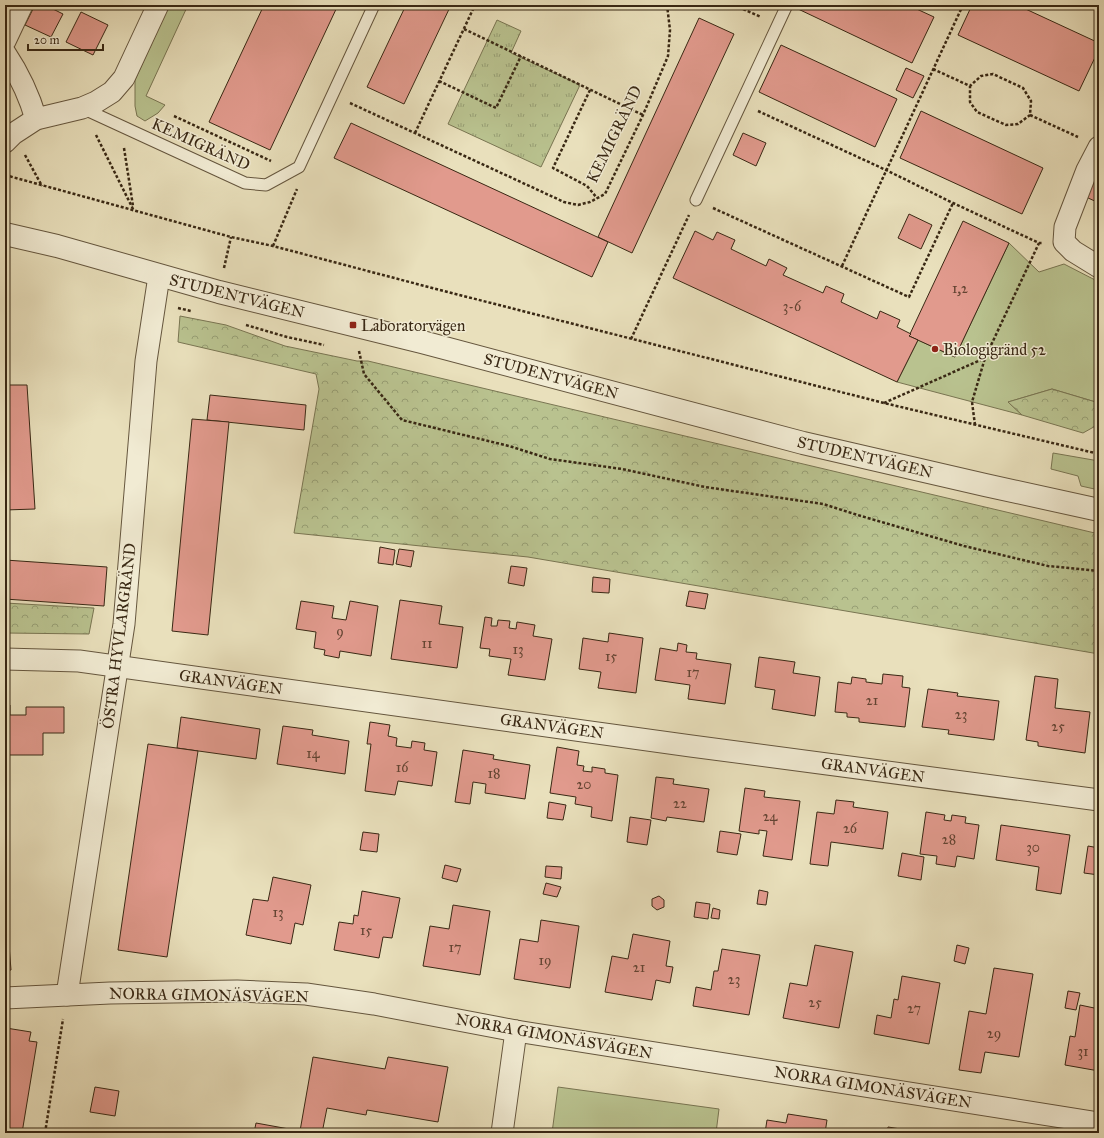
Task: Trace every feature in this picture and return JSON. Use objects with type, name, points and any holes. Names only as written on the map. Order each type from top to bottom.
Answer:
[{"type":"street","points":[[5,41],[22,5]]},
{"type":"street","points":[[9,138],[36,119],[82,108],[96,102],[112,92],[124,78],[158,5]]},
{"type":"street","points":[[5,53],[22,81],[31,101],[36,119]]},
{"type":"street","points":[[1092,143],[1087,170],[1065,227],[1064,242],[1073,251],[1099,267]]},
{"type":"street","name":"STUDENTVÄGEN","points":[[5,234],[57,246],[226,294],[422,342],[803,442],[1099,510]]},
{"type":"street","name":"ÖSTRA HYVLARGRÄND","points":[[67,995],[125,617],[146,361],[159,276]]},
{"type":"street","name":"GRANVÄGEN","points":[[5,659],[79,661],[118,666],[691,746],[1099,800]]},
{"type":"street","name":"NORRA GIMONÄSVÄGEN","points":[[5,998],[110,993],[237,991],[306,994],[374,1004],[516,1031],[1099,1123]]},
{"type":"street","points":[[502,1133],[516,1031]]},
{"type":"lane","points":[[299,168],[374,5]]},
{"type":"lane","points":[[696,200],[787,5]]},
{"type":"lane","name":"KEMIGRÄND","points":[[82,108],[246,183],[266,185],[299,168]]},
{"type":"path","points":[[415,133],[475,5]]},
{"type":"path","name":"KEMIGRÄND","points":[[333,95],[564,202],[578,205],[605,194],[643,115],[668,56],[670,30],[667,5]]},
{"type":"path","points":[[734,5],[778,25]]},
{"type":"path","points":[[842,266],[963,5]]},
{"type":"path","points":[[464,29],[643,115]]},
{"type":"path","points":[[439,81],[496,108],[521,56]]},
{"type":"path","points":[[933,69],[970,86]]},
{"type":"path","points":[[993,74],[1023,88],[1031,101],[1030,115],[1018,124],[1006,125],[977,112],[970,102],[970,86],[981,76],[993,74]]},
{"type":"path","points":[[590,90],[552,168],[587,186],[597,198]]},
{"type":"path","points":[[741,103],[1039,243],[1064,242]]},
{"type":"path","points":[[82,108],[134,211]]},
{"type":"path","points":[[1030,115],[1092,143]]},
{"type":"path","points":[[174,116],[278,164],[299,168],[300,182],[273,246]]},
{"type":"path","points":[[121,126],[125,162],[134,211]]},
{"type":"path","points":[[9,138],[42,186]]},
{"type":"path","points":[[5,175],[231,238],[273,246],[884,404],[1099,454]]},
{"type":"path","points":[[632,339],[696,200],[909,297],[952,203]]},
{"type":"path","points":[[224,272],[231,238]]},
{"type":"path","points":[[975,425],[972,402],[985,358],[1039,243]]},
{"type":"path","points":[[155,303],[192,311]]},
{"type":"path","points":[[243,324],[287,337],[330,346]]},
{"type":"path","points":[[352,350],[359,352],[364,374],[402,420],[509,446],[550,459],[622,469],[706,487],[823,504],[964,546],[1040,565],[1099,571]]},
{"type":"path","points":[[884,404],[985,358]]},
{"type":"path","points":[[45,1133],[67,995]]},
{"type":"green space","points":[[169,5],[188,5],[146,96],[165,105],[158,113],[145,121],[137,116],[135,106],[135,80]]},
{"type":"green space","points":[[497,20],[521,31],[511,53],[580,85],[541,167],[448,124]]},
{"type":"green space","points":[[1009,243],[1039,272],[1064,264],[1099,282],[1099,403],[1052,389],[1008,402],[1022,415],[897,382],[918,340],[955,357]]},
{"type":"green space","points":[[180,316],[226,325],[285,346],[357,361],[368,361],[1099,534],[1099,654],[528,557],[294,533],[319,389],[316,374],[178,342]]},
{"type":"green space","points":[[1052,389],[1099,403],[1099,424],[1083,433],[1022,415],[1008,402]]},
{"type":"green space","points":[[1053,453],[1099,461],[1099,490],[1081,486],[1078,476],[1051,469]]},
{"type":"green space","points":[[5,603],[94,608],[89,634],[5,633]]},
{"type":"green space","points":[[558,1087],[719,1109],[716,1133],[552,1133]]},
{"type":"building","points":[[35,5],[45,5],[63,14],[51,37],[25,25]]},
{"type":"building","points":[[264,5],[338,5],[270,150],[209,122]]},
{"type":"building","points":[[406,5],[451,5],[404,104],[367,87]]},
{"type":"building","points":[[797,5],[908,5],[934,17],[912,63],[796,8]]},
{"type":"building","points":[[972,5],[1017,5],[1099,43],[1099,49],[1079,91],[958,35]]},
{"type":"building","points":[[81,12],[108,25],[93,55],[66,42]]},
{"type":"building","points":[[699,18],[734,34],[632,253],[598,237]]},
{"type":"building","points":[[781,45],[897,99],[875,147],[759,92]]},
{"type":"building","points":[[906,68],[924,76],[913,98],[896,90]]},
{"type":"building","points":[[921,111],[1043,168],[1022,214],[900,158]]},
{"type":"building","points":[[351,123],[608,242],[592,277],[334,158]]},
{"type":"building","points":[[743,133],[766,143],[756,166],[733,155]]},
{"type":"building","points":[[1099,169],[1099,203],[1086,197]]},
{"type":"building","points":[[909,214],[932,225],[921,249],[898,238]]},
{"type":"building","points":[[963,221],[1009,243],[955,357],[909,336]]},
{"type":"building","points":[[695,231],[713,240],[717,232],[735,240],[731,249],[766,266],[769,259],[787,268],[783,275],[823,293],[826,286],[844,294],[841,302],[877,319],[880,311],[900,320],[897,327],[911,334],[909,336],[918,340],[897,382],[673,278]]},
{"type":"building","points":[[5,385],[27,385],[35,509],[5,510]]},
{"type":"building","points":[[210,395],[306,405],[304,430],[207,420]]},
{"type":"building","points":[[192,419],[229,422],[208,635],[172,631]]},
{"type":"building","points":[[380,547],[395,550],[393,565],[378,563]]},
{"type":"building","points":[[399,549],[414,551],[411,567],[396,564]]},
{"type":"building","points":[[5,560],[107,567],[104,606],[5,599]]},
{"type":"building","points":[[511,566],[527,568],[524,586],[508,583]]},
{"type":"building","points":[[593,577],[610,579],[609,593],[592,592]]},
{"type":"building","points":[[689,591],[708,594],[705,609],[686,606]]},
{"type":"building","points":[[400,600],[442,606],[439,624],[463,627],[457,668],[391,659]]},
{"type":"building","points":[[301,601],[334,606],[332,618],[346,620],[350,601],[378,606],[371,656],[340,651],[339,658],[324,655],[325,650],[314,648],[316,632],[296,629]]},
{"type":"building","points":[[485,617],[492,618],[491,626],[497,626],[498,620],[510,621],[509,628],[516,629],[517,622],[535,625],[533,636],[552,639],[545,680],[508,675],[511,659],[489,656],[490,649],[480,648]]},
{"type":"building","points":[[609,633],[643,638],[636,693],[598,688],[601,672],[579,669],[583,638],[608,642]]},
{"type":"building","points":[[678,643],[687,645],[686,652],[697,653],[696,659],[731,664],[725,704],[688,699],[690,685],[655,680],[660,648],[677,651]]},
{"type":"building","points":[[759,657],[795,662],[793,673],[820,677],[815,716],[772,709],[775,690],[755,687]]},
{"type":"building","points":[[883,674],[903,676],[902,687],[910,688],[905,727],[859,722],[859,718],[847,717],[847,713],[835,712],[838,682],[851,684],[852,677],[866,679],[866,682],[882,684]]},
{"type":"building","points":[[1035,676],[1058,679],[1055,708],[1090,712],[1085,753],[1038,746],[1038,742],[1026,740]]},
{"type":"building","points":[[928,689],[958,693],[957,696],[999,701],[994,740],[948,734],[949,730],[922,727]]},
{"type":"building","points":[[5,705],[10,705],[10,715],[26,715],[26,707],[64,707],[64,733],[43,733],[43,755],[7,755],[7,742],[5,742]]},
{"type":"building","points":[[181,717],[260,729],[256,759],[177,748]]},
{"type":"building","points":[[370,722],[390,725],[388,736],[397,738],[396,746],[411,748],[412,741],[425,743],[424,750],[437,752],[432,786],[398,781],[395,795],[365,791],[371,744],[367,744]]},
{"type":"building","points":[[283,726],[313,730],[312,735],[349,741],[345,774],[277,764]]},
{"type":"building","points":[[148,744],[198,751],[167,957],[118,950]]},
{"type":"building","points":[[557,747],[579,751],[577,765],[584,766],[583,771],[592,772],[592,767],[605,769],[605,773],[618,775],[612,821],[591,817],[592,807],[575,804],[576,797],[550,793]]},
{"type":"building","points":[[463,750],[494,755],[493,759],[530,765],[525,799],[485,793],[486,784],[473,782],[470,804],[455,802]]},
{"type":"building","points":[[656,777],[674,779],[673,784],[709,789],[704,822],[667,817],[666,821],[651,818]]},
{"type":"building","points":[[745,788],[765,791],[764,797],[800,801],[792,860],[763,856],[767,831],[759,830],[759,834],[739,831]]},
{"type":"building","points":[[836,800],[854,802],[853,807],[888,812],[883,849],[831,842],[828,866],[810,864],[817,812],[834,814]]},
{"type":"building","points":[[549,802],[566,805],[563,820],[547,818]]},
{"type":"building","points":[[926,812],[945,815],[944,820],[951,821],[952,815],[966,817],[965,823],[979,825],[974,859],[957,856],[955,867],[936,864],[937,856],[920,854]]},
{"type":"building","points":[[630,817],[651,820],[647,845],[627,842]]},
{"type":"building","points":[[1001,825],[1070,835],[1061,894],[1036,890],[1039,867],[996,860]]},
{"type":"building","points":[[720,831],[741,834],[737,855],[717,852]]},
{"type":"building","points":[[363,832],[379,834],[377,852],[360,850]]},
{"type":"building","points":[[1088,846],[1099,848],[1099,875],[1084,873]]},
{"type":"building","points":[[902,853],[924,857],[921,880],[898,876]]},
{"type":"building","points":[[445,865],[461,869],[457,882],[442,878]]},
{"type":"building","points":[[546,866],[562,867],[561,879],[545,877]]},
{"type":"building","points":[[273,877],[311,885],[303,925],[295,923],[291,944],[246,935],[253,899],[268,901]]},
{"type":"building","points":[[546,883],[561,887],[557,897],[543,894]]},
{"type":"building","points":[[759,890],[768,892],[766,905],[757,904]]},
{"type":"building","points":[[362,891],[400,898],[392,938],[383,937],[379,958],[334,950],[339,922],[353,924],[354,915],[358,916]]},
{"type":"building","points":[[659,896],[664,900],[664,907],[657,910],[652,906],[652,899]]},
{"type":"building","points":[[696,902],[710,904],[708,919],[694,917]]},
{"type":"building","points":[[453,905],[490,911],[480,975],[423,966],[430,926],[449,929]]},
{"type":"building","points":[[713,908],[720,910],[719,919],[711,918]]},
{"type":"building","points":[[5,920],[7,920],[11,970],[5,971]]},
{"type":"building","points":[[541,920],[579,926],[570,988],[514,979],[520,939],[538,942]]},
{"type":"building","points":[[633,934],[670,941],[666,966],[673,967],[670,983],[656,980],[652,1000],[605,992],[612,956],[628,959]]},
{"type":"building","points":[[815,945],[853,952],[839,1028],[783,1018],[790,983],[807,986]]},
{"type":"building","points":[[957,945],[969,948],[965,964],[954,961]]},
{"type":"building","points":[[722,949],[760,955],[749,1015],[693,1006],[696,987],[711,990],[714,971],[718,971]]},
{"type":"building","points":[[994,968],[1033,974],[1019,1057],[985,1052],[981,1073],[959,1070],[969,1011],[986,1014]]},
{"type":"building","points":[[902,976],[940,983],[929,1044],[874,1034],[877,1015],[891,1018],[894,999],[898,1000]]},
{"type":"building","points":[[1068,991],[1080,993],[1076,1010],[1065,1008]]},
{"type":"building","points":[[1080,1005],[1099,1009],[1099,1071],[1065,1065],[1070,1036],[1075,1037]]},
{"type":"building","points":[[6,1028],[31,1032],[29,1041],[37,1042],[22,1133],[5,1133]]},
{"type":"building","points":[[313,1057],[385,1069],[388,1057],[448,1067],[438,1122],[367,1110],[366,1115],[327,1108],[322,1133],[254,1133],[256,1123],[300,1131]]},
{"type":"building","points":[[95,1087],[119,1091],[115,1116],[90,1112]]},
{"type":"building","points":[[788,1114],[827,1120],[825,1133],[765,1133],[767,1120],[786,1123]]},
{"type":"building","points":[[888,1127],[926,1133],[887,1133]]},
{"type":"place","name":"Laboratorvägen","points":[[353,325]]},
{"type":"place","name":"Biologigränd 52","points":[[935,349]]}]
